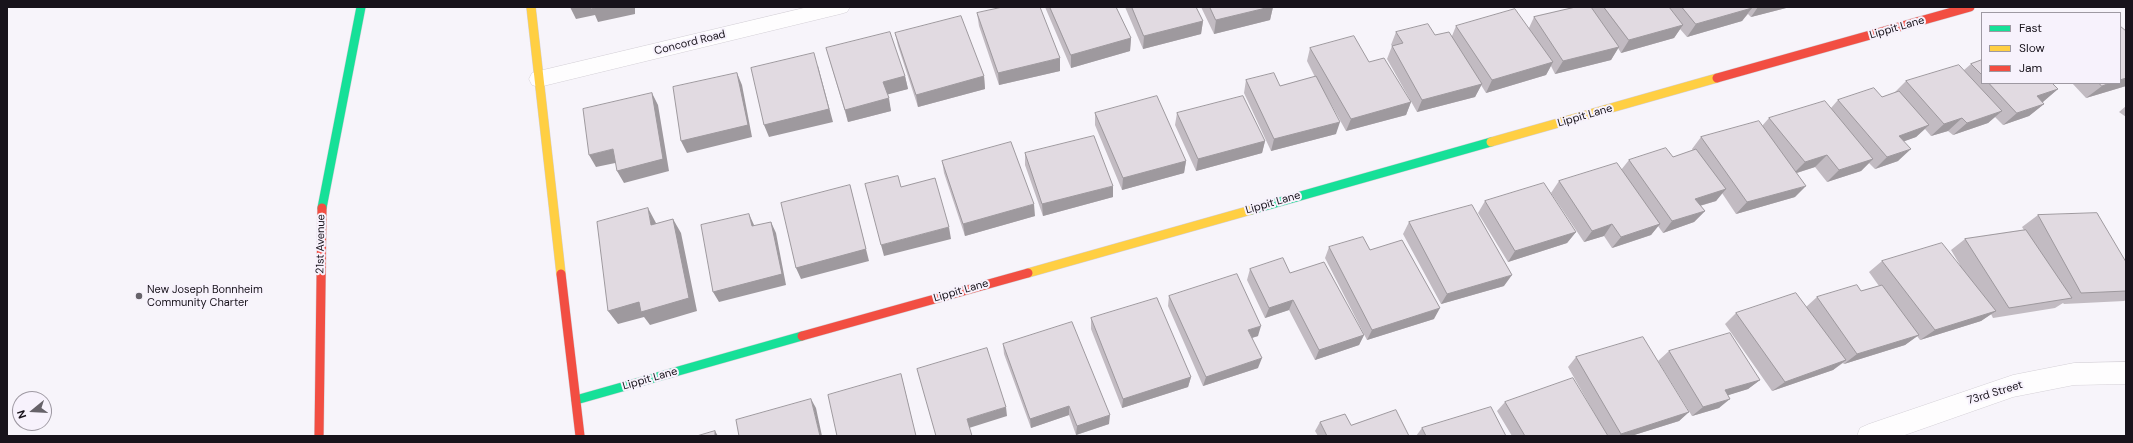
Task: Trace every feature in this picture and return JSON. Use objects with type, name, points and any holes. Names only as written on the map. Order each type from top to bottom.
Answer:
[{"type":"street","name":"21st Avenue","points":[[319,436],[321,214],[361,7]]},
{"type":"street","points":[[531,7],[580,436]]},
{"type":"street","name":"Concord Road","points":[[539,80],[840,7]]},
{"type":"street","name":"Lippit Lane","points":[[576,400],[1970,7]]},
{"type":"street","name":"73rd Street","points":[[1869,436],[2013,386],[2074,374],[2126,373]]},
{"type":"building","points":[[1003,7],[1040,7],[1060,58],[998,73],[977,13]]},
{"type":"building","points":[[1050,7],[1116,7],[1131,38],[1071,55]]},
{"type":"building","points":[[1132,7],[1196,7],[1203,21],[1144,36]]},
{"type":"building","points":[[1210,7],[1270,7],[1216,20]]},
{"type":"building","points":[[1576,7],[1591,7],[1619,47],[1563,61],[1534,17]]},
{"type":"building","points":[[1604,7],[1669,7],[1683,25],[1629,40]]},
{"type":"building","points":[[1682,7],[1751,7],[1752,8],[1696,24]]},
{"type":"building","points":[[1515,9],[1553,62],[1492,80],[1456,26]]},
{"type":"building","points":[[961,16],[984,76],[916,95],[895,33]]},
{"type":"building","points":[[1428,24],[1435,35],[1449,32],[1482,84],[1422,100],[1392,46],[1403,43],[1396,32]]},
{"type":"building","points":[[2121,27],[2126,31],[2126,78],[2121,80]]},
{"type":"building","points":[[890,32],[905,76],[883,82],[889,98],[845,110],[826,48]]},
{"type":"building","points":[[1354,36],[1369,62],[1384,58],[1411,102],[1351,119],[1310,48]]},
{"type":"building","points":[[814,53],[829,109],[764,125],[751,68]]},
{"type":"building","points":[[1981,60],[1981,74],[1971,64]]},
{"type":"building","points":[[1959,65],[2002,111],[1967,123],[1962,118],[1944,124],[1906,81]]},
{"type":"building","points":[[737,73],[748,125],[681,141],[673,87]]},
{"type":"building","points":[[1274,73],[1280,86],[1316,76],[1340,122],[1274,139],[1246,80]]},
{"type":"building","points":[[1990,84],[2053,84],[2058,89],[2037,96],[2044,104],[2017,113]]},
{"type":"building","points":[[1874,88],[1882,97],[1899,91],[1929,125],[1899,136],[1911,149],[1887,157],[1838,100]]},
{"type":"building","points":[[652,93],[663,159],[617,171],[613,149],[589,155],[583,109]]},
{"type":"building","points":[[1157,96],[1186,161],[1123,178],[1095,113]]},
{"type":"building","points":[[1243,96],[1265,141],[1198,159],[1177,113]]},
{"type":"building","points":[[1825,101],[1873,159],[1839,170],[1827,155],[1805,162],[1769,118]]},
{"type":"building","points":[[1759,121],[1806,186],[1747,202],[1701,137]]},
{"type":"building","points":[[1094,136],[1113,186],[1042,204],[1025,153]]},
{"type":"building","points":[[1011,142],[1034,204],[963,224],[942,161]]},
{"type":"building","points":[[1666,148],[1673,157],[1696,149],[1726,189],[1695,199],[1705,211],[1672,221],[1629,160]]},
{"type":"building","points":[[1617,163],[1660,224],[1621,237],[1612,224],[1592,231],[1559,181]]},
{"type":"building","points":[[898,176],[901,187],[935,178],[949,227],[881,245],[865,184]]},
{"type":"building","points":[[1544,183],[1576,232],[1515,251],[1485,201]]},
{"type":"building","points":[[850,185],[866,249],[796,268],[781,203]]},
{"type":"building","points":[[1472,205],[1512,275],[1447,294],[1409,222]]},
{"type":"building","points":[[648,208],[651,225],[673,219],[689,298],[641,312],[639,302],[608,311],[597,222]]},
{"type":"building","points":[[2097,213],[2126,262],[2126,291],[2081,293],[2038,215]]},
{"type":"building","points":[[749,214],[752,226],[771,222],[782,274],[713,292],[701,225]]},
{"type":"building","points":[[2026,230],[2072,298],[2009,308],[1965,239]]},
{"type":"building","points":[[1363,237],[1370,250],[1402,240],[1440,308],[1372,330],[1329,247]]},
{"type":"building","points":[[1942,243],[1996,311],[1935,330],[1882,261]]},
{"type":"building","points":[[1283,258],[1290,273],[1324,262],[1364,335],[1319,350],[1293,300],[1269,308],[1250,269]]},
{"type":"building","points":[[1237,274],[1261,326],[1248,330],[1262,358],[1206,377],[1169,296]]},
{"type":"building","points":[[1857,285],[1861,291],[1882,285],[1919,335],[1857,354],[1817,297]]},
{"type":"building","points":[[1796,293],[1846,360],[1785,382],[1736,313]]},
{"type":"building","points":[[1157,298],[1191,377],[1123,399],[1091,318]]},
{"type":"building","points":[[1072,322],[1110,415],[1077,426],[1069,406],[1030,419],[1003,344]]},
{"type":"building","points":[[1730,333],[1760,380],[1725,390],[1730,399],[1703,407],[1669,351]]},
{"type":"building","points":[[1643,337],[1689,412],[1621,434],[1576,357]]},
{"type":"building","points":[[987,348],[1006,407],[967,419],[972,436],[936,436],[917,369]]},
{"type":"building","points":[[901,374],[916,436],[837,436],[828,395]]},
{"type":"building","points":[[1573,378],[1608,436],[1525,436],[1505,402]]},
{"type":"building","points":[[811,399],[820,436],[739,436],[736,420]]},
{"type":"building","points":[[1491,407],[1506,436],[1426,436],[1422,428]]},
{"type":"building","points":[[1396,410],[1409,436],[1327,436],[1320,422],[1345,414],[1351,425]]},
{"type":"building","points":[[715,431],[715,436],[697,436]]},
{"type":"traffic: fast","points":[[322,208],[361,7]]},
{"type":"traffic: fast","points":[[1251,210],[1491,142]]},
{"type":"traffic: fast","points":[[576,400],[802,336]]},
{"type":"traffic: slow","points":[[531,7],[561,274]]},
{"type":"traffic: slow","points":[[1491,142],[1717,78]]},
{"type":"traffic: slow","points":[[1028,273],[1251,210]]},
{"type":"traffic: jam","points":[[1717,78],[1970,7]]},
{"type":"traffic: jam","points":[[319,436],[322,208]]},
{"type":"traffic: jam","points":[[802,336],[1028,273]]},
{"type":"traffic: jam","points":[[561,274],[580,436]]},
{"type":"place","name":"New Joseph Bonnheim Community Charter","points":[[139,296]]}]
